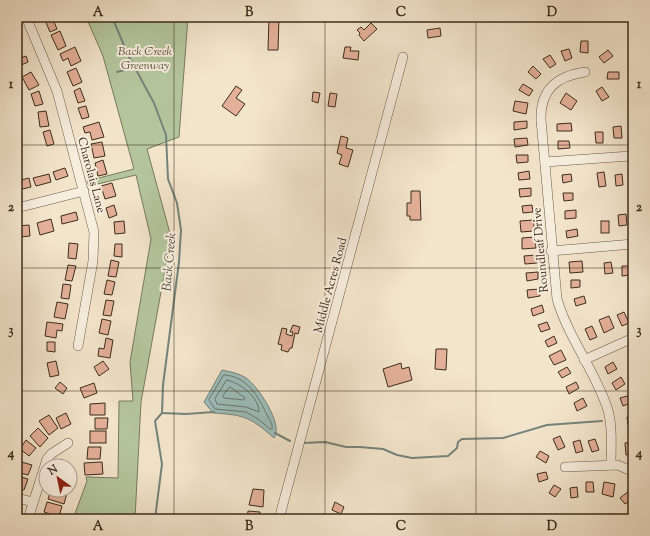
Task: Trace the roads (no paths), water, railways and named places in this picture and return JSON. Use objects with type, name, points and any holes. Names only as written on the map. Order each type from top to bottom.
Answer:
[{"type":"street","name":"Charolais Lane","points":[[26,17],[57,91],[93,222],[95,247],[78,346]]},
{"type":"street","name":"Middle Acres Road","points":[[279,519],[403,57]]},
{"type":"street","name":"Roundleaf Drive","points":[[585,72],[562,78],[552,85],[542,103],[541,114],[554,288],[560,309],[607,408],[610,425],[611,465]]},
{"type":"street","points":[[545,162],[630,156]]},
{"type":"street","points":[[17,208],[84,191]]},
{"type":"street","points":[[551,251],[632,244]]},
{"type":"street","points":[[584,360],[633,338]]},
{"type":"street","points":[[28,519],[47,459],[51,454],[68,443]]},
{"type":"street","points":[[565,467],[611,465],[628,468],[633,472]]},
{"type":"street","points":[[17,498],[33,502]]},
{"type":"water","points":[[222,370],[243,376],[257,389],[273,415],[276,424],[274,438],[253,421],[246,418],[213,413],[204,402]]},
{"type":"waterway","name":"Back Creek","points":[[112,17],[129,57],[154,103],[166,135],[168,179],[177,203],[181,230],[179,262],[163,385],[162,413],[155,421],[162,464],[155,519]]},
{"type":"waterway","points":[[117,72],[135,67]]},
{"type":"waterway","points":[[162,413],[186,414],[214,412]]},
{"type":"waterway","points":[[303,443],[325,442],[346,447],[383,449],[397,455],[412,458],[448,456],[457,448],[458,442],[462,439],[503,438],[547,425],[602,421]]},
{"type":"waterway","points":[[275,433],[290,441]]},
{"type":"park label","name":"Back Creek Greenway","points":[[145,58]]}]
